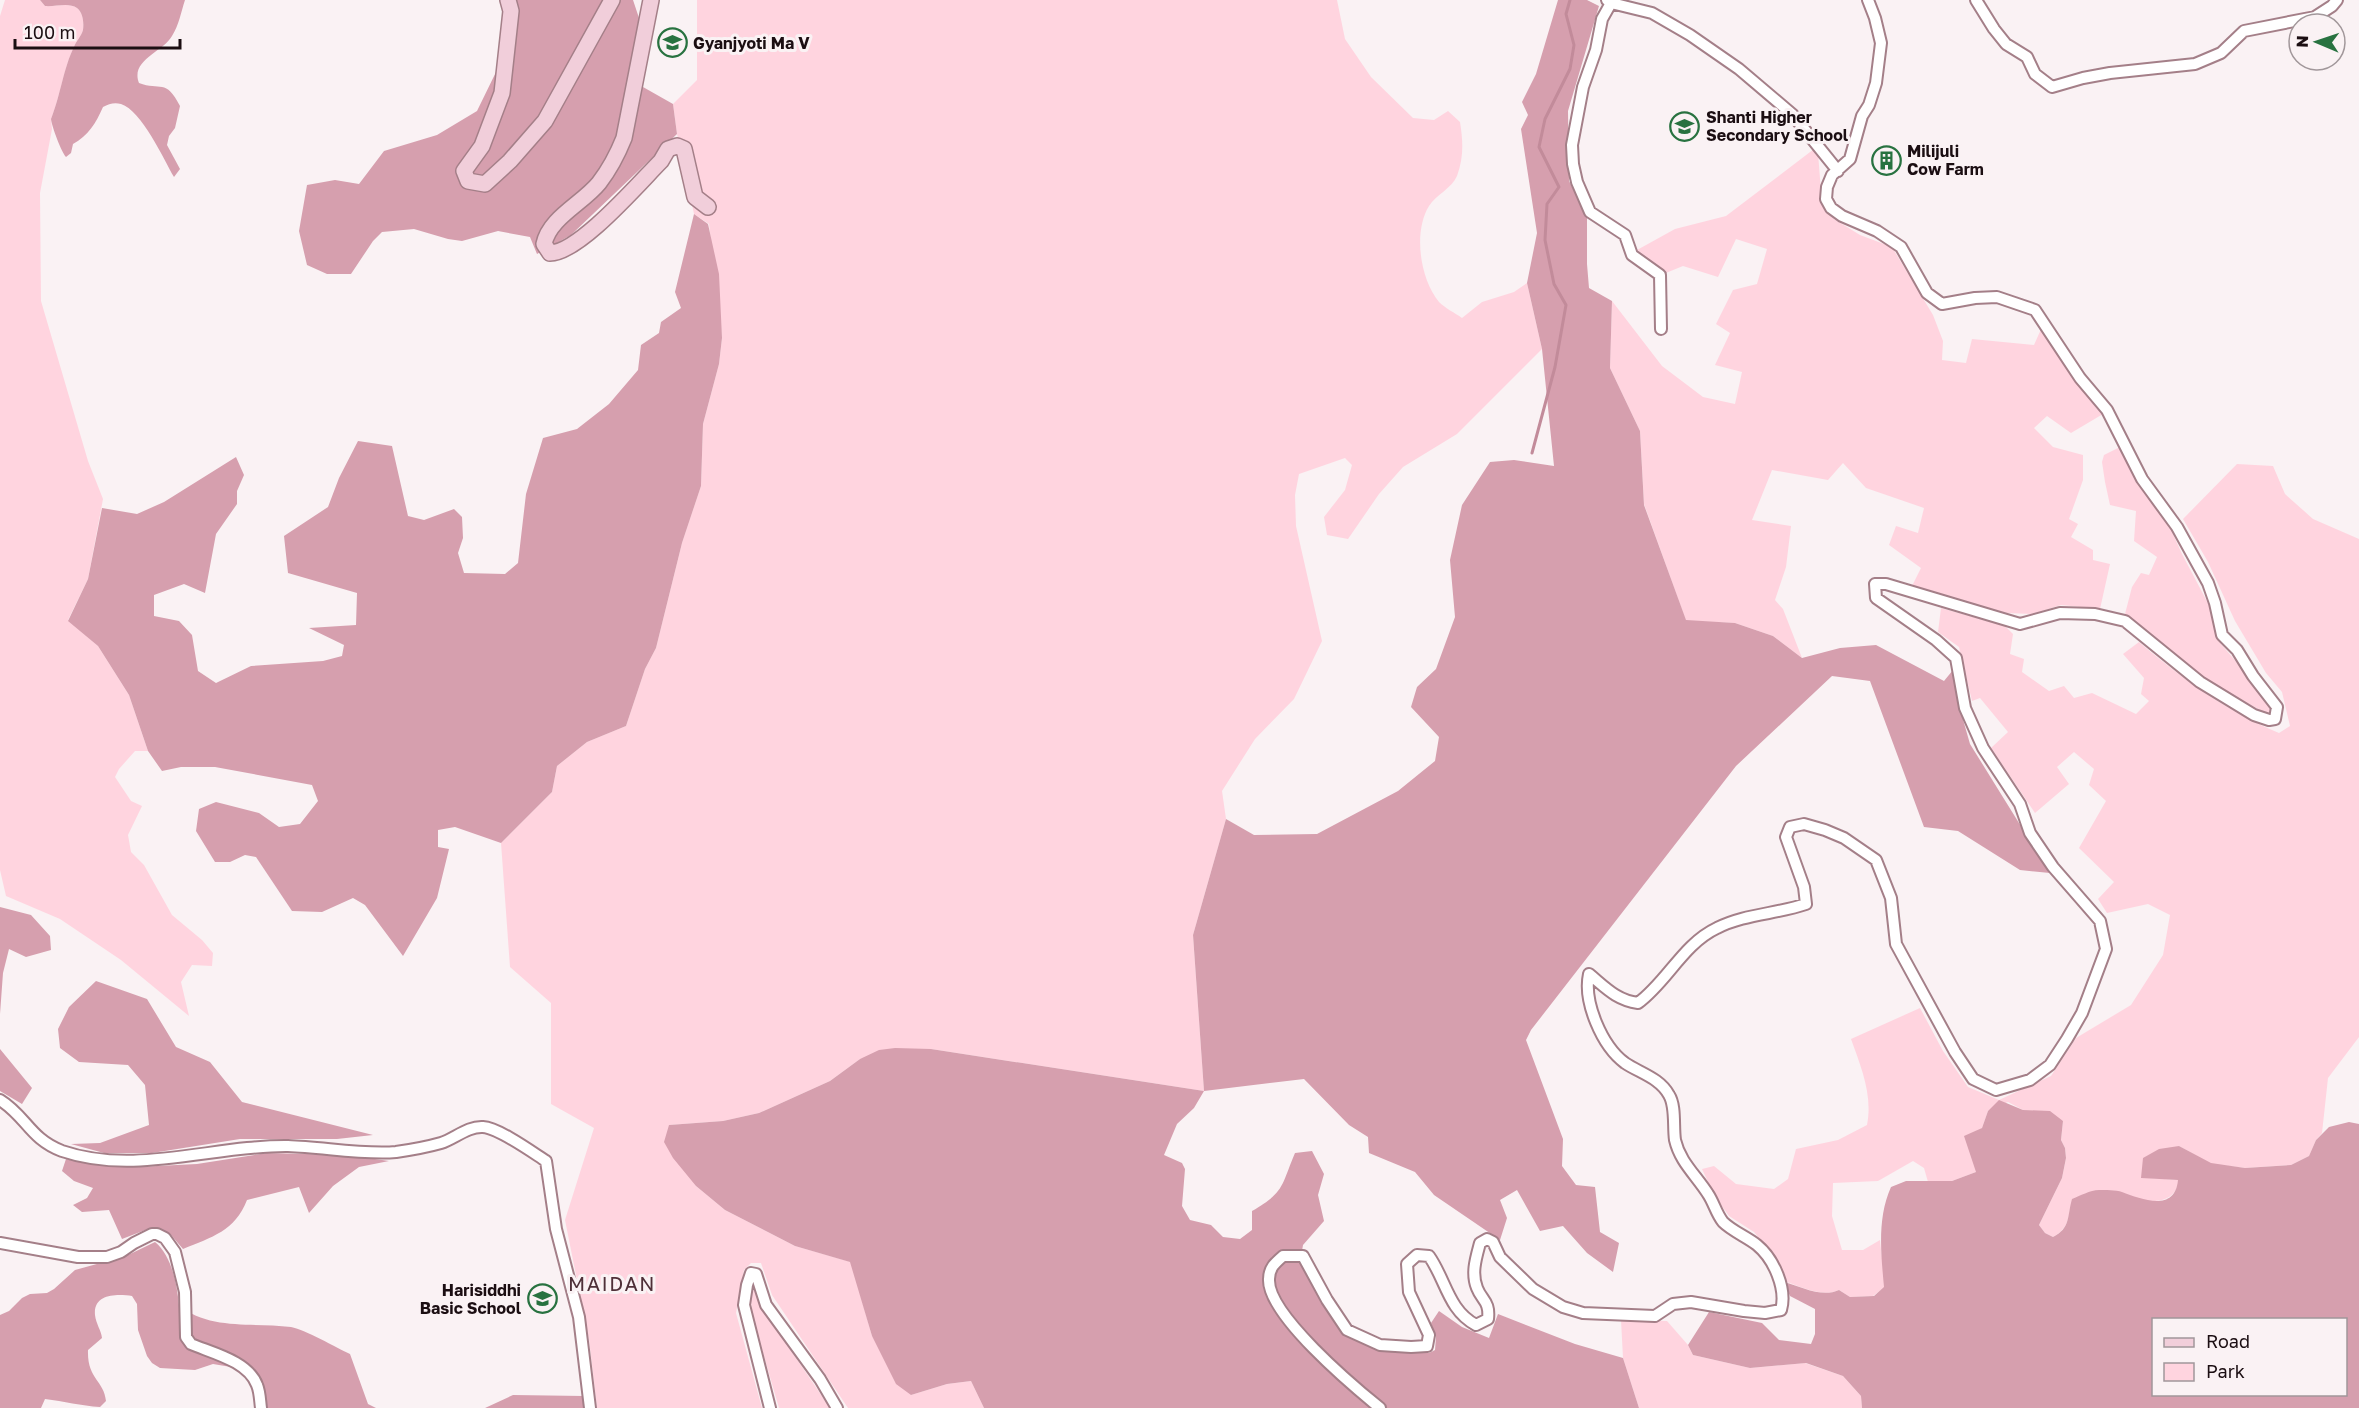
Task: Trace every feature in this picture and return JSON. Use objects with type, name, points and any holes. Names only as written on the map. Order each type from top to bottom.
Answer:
[{"type":"street","points":[[508,0],[511,11],[502,93],[482,146],[465,166],[464,171],[468,181],[485,184],[545,121],[612,0]]},
{"type":"street","points":[[651,0],[624,138],[619,150],[599,183],[547,232],[544,244],[550,253],[558,253],[590,232],[661,161],[668,149],[677,146],[684,149],[695,197],[708,207]]},
{"type":"street","points":[[1380,1408],[1337,1372],[1296,1328],[1272,1296],[1269,1280],[1272,1266],[1283,1256],[1303,1256],[1326,1299],[1347,1329],[1380,1345],[1427,1346],[1429,1335],[1408,1292],[1407,1264],[1417,1255],[1429,1256],[1439,1270],[1455,1309],[1464,1318],[1476,1325],[1488,1319],[1487,1301],[1477,1289],[1474,1272],[1480,1243],[1487,1239],[1493,1242],[1500,1257],[1533,1289],[1563,1307],[1583,1313],[1655,1316],[1673,1304],[1691,1302],[1744,1311],[1782,1310],[1785,1298],[1775,1269],[1759,1247],[1725,1224],[1708,1195],[1682,1160],[1675,1141],[1670,1097],[1662,1085],[1626,1063],[1609,1049],[1600,1033],[1592,1005],[1588,978],[1589,974],[1610,993],[1625,1002],[1638,1004],[1653,992],[1685,951],[1715,928],[1738,919],[1785,911],[1806,904],[1804,887],[1786,837],[1790,827],[1804,824],[1825,830],[1844,838],[1876,860],[1891,898],[1896,945],[1955,1052],[1973,1079],[1996,1090],[2030,1080],[2050,1065],[2067,1039],[2082,1013],[2106,949],[2100,921],[2053,867],[2030,833],[2020,804],[1983,748],[1965,708],[1956,658],[1936,640],[1876,598],[1875,584],[1886,584],[2020,624],[2060,613],[2095,614],[2125,621],[2199,682],[2254,716],[2269,720],[2275,719],[2277,707],[2253,676],[2237,650],[2222,635],[2208,583],[2177,527],[2142,479],[2107,410],[2080,378],[2036,310],[1997,297],[1942,304],[1928,293],[1901,247],[1877,231],[1854,223],[1831,208],[1826,199],[1827,187],[1832,175],[1850,159],[1862,116],[1873,94],[1879,68],[1881,43],[1868,0]]},
{"type":"street","points":[[1976,0],[2006,44],[2027,57],[2035,74],[2052,87],[2092,76],[2195,64],[2221,53],[2244,31],[2315,17],[2337,0]]},
{"type":"street","points":[[1660,329],[1660,275],[1632,255],[1625,236],[1590,212],[1577,182],[1573,164],[1572,145],[1583,87],[1609,1],[1652,13],[1690,35],[1739,69],[1792,114],[1838,171]]},
{"type":"street","points":[[0,1101],[9,1106],[36,1137],[46,1144],[72,1153],[121,1161],[287,1146],[396,1152],[442,1143],[472,1129],[484,1127],[514,1140],[546,1161],[556,1228],[581,1329],[591,1408]]},
{"type":"street","points":[[0,1243],[78,1257],[107,1257],[122,1252],[152,1234],[165,1238],[175,1251],[185,1292],[186,1337],[191,1344],[240,1366],[250,1373],[258,1387],[261,1408]]},
{"type":"street","points":[[770,1408],[744,1305],[751,1273],[756,1274],[766,1305],[820,1379],[837,1408]]},
{"type":"green space","points":[[5,0],[40,0],[45,6],[70,5],[81,12],[83,18],[83,30],[71,55],[51,119],[52,129],[40,193],[41,301],[88,461],[103,499],[88,579],[68,620],[98,646],[129,695],[148,751],[135,751],[115,777],[131,801],[142,806],[128,835],[131,852],[144,865],[172,915],[202,940],[213,953],[212,966],[192,965],[181,982],[189,1016],[121,960],[60,919],[6,896],[0,870],[0,16]]},
{"type":"green space","points":[[697,0],[1337,0],[1345,39],[1371,77],[1413,118],[1434,120],[1448,111],[1460,122],[1462,149],[1457,176],[1452,184],[1429,206],[1421,229],[1423,268],[1432,292],[1441,304],[1462,318],[1482,302],[1514,292],[1527,283],[1542,349],[1457,434],[1403,467],[1379,494],[1348,539],[1327,535],[1324,517],[1345,490],[1352,465],[1345,458],[1299,474],[1295,495],[1296,526],[1322,641],[1294,699],[1255,739],[1222,791],[1226,819],[1193,935],[1204,1091],[931,1049],[860,1059],[830,1081],[759,1113],[723,1121],[669,1125],[696,1186],[725,1210],[795,1246],[851,1262],[872,1336],[911,1395],[947,1384],[971,1381],[984,1408],[848,1408],[772,1295],[761,1263],[751,1263],[744,1270],[736,1313],[762,1408],[597,1408],[589,1340],[565,1220],[594,1128],[551,1104],[551,1003],[510,967],[501,843],[552,792],[557,766],[587,742],[626,726],[645,669],[656,648],[682,543],[701,486],[703,424],[719,364],[722,338],[709,224],[694,214],[673,104],[697,80]]},
{"type":"green space","points":[[1814,149],[1818,153],[1822,204],[1834,219],[1860,235],[1892,247],[1933,315],[1943,341],[1942,360],[1966,363],[1972,339],[2034,345],[2042,327],[2070,372],[2103,414],[2071,433],[2047,416],[2034,428],[2053,447],[2083,455],[2083,480],[2069,519],[2078,524],[2071,537],[2093,550],[2093,560],[2110,564],[2100,609],[2061,605],[2033,614],[2006,613],[1912,586],[1921,568],[1889,545],[1896,526],[1918,533],[1924,508],[1866,488],[1843,463],[1828,480],[1772,470],[1752,520],[1791,526],[1786,567],[1775,600],[1783,609],[1802,658],[1773,636],[1735,623],[1686,621],[1644,504],[1640,431],[1610,368],[1612,301],[1662,366],[1703,397],[1735,404],[1742,372],[1715,365],[1730,333],[1716,324],[1733,290],[1757,284],[1767,249],[1736,239],[1718,277],[1683,266],[1656,277],[1637,250],[1675,229],[1726,216]]},
{"type":"green space","points":[[2120,447],[2146,493],[2169,525],[2211,609],[2221,644],[2263,693],[2272,706],[2271,714],[2236,697],[2195,671],[2125,614],[2132,587],[2141,573],[2149,575],[2157,557],[2134,541],[2136,511],[2110,505],[2102,462],[2104,455]]},
{"type":"green space","points":[[2237,464],[2273,466],[2285,494],[2313,519],[2359,539],[2359,1037],[2328,1078],[2322,1133],[2309,1156],[2291,1165],[2245,1168],[2211,1164],[2179,1146],[2150,1178],[2179,1180],[2171,1196],[2156,1201],[2147,1201],[2121,1192],[2070,1208],[2066,1225],[2053,1237],[2045,1233],[2039,1225],[2062,1178],[2066,1158],[2061,1140],[2063,1121],[2023,1110],[2008,1102],[1988,1111],[1982,1128],[1973,1133],[1976,1172],[1952,1181],[1928,1182],[1924,1168],[1913,1161],[1878,1181],[1833,1183],[1832,1216],[1842,1250],[1863,1250],[1880,1240],[1885,1287],[1873,1296],[1850,1297],[1839,1290],[1819,1292],[1784,1281],[1775,1258],[1754,1232],[1729,1216],[1715,1197],[1702,1169],[1714,1166],[1736,1184],[1774,1189],[1788,1179],[1796,1149],[1838,1140],[1867,1125],[1867,1092],[1851,1039],[1920,1008],[1943,1051],[1968,1087],[1999,1100],[2051,1076],[2076,1038],[2131,1005],[2163,955],[2170,915],[2148,904],[2107,913],[2098,899],[2114,882],[2079,848],[2106,801],[2089,785],[2094,769],[2074,752],[2057,767],[2069,784],[2035,813],[1991,748],[2008,732],[1980,698],[1972,701],[1959,647],[1938,632],[1941,608],[2005,626],[2013,634],[2010,654],[2024,659],[2022,672],[2049,691],[2064,686],[2074,698],[2092,693],[2136,714],[2149,701],[2141,694],[2144,678],[2123,654],[2139,642],[2206,693],[2241,715],[2279,733],[2290,726],[2282,692],[2266,673],[2235,621],[2208,562],[2183,519]]},
{"type":"green space","points":[[750,1287],[755,1287],[765,1312],[830,1408],[779,1408],[752,1315]]},
{"type":"green space","points":[[1621,1320],[1667,1321],[1688,1345],[1693,1355],[1750,1368],[1805,1363],[1843,1376],[1861,1396],[1862,1408],[1639,1408],[1623,1358]]},
{"type":"shaded area","points":[[40,0],[185,0],[172,36],[143,62],[137,75],[139,83],[162,87],[171,92],[180,106],[175,128],[169,136],[167,145],[180,169],[174,177],[144,125],[129,108],[118,103],[103,107],[91,128],[73,144],[71,153],[66,157],[51,119],[71,55],[83,30],[83,21],[81,12],[74,6],[45,6]]},
{"type":"shaded area","points":[[515,0],[633,0],[639,18],[653,22],[640,63],[643,87],[673,104],[677,134],[571,235],[537,254],[530,237],[498,231],[462,241],[414,229],[382,232],[373,241],[351,274],[327,274],[307,265],[299,231],[307,185],[335,180],[359,184],[384,151],[437,135],[477,111],[497,70],[512,67]]},
{"type":"shaded area","points":[[1558,0],[1587,0],[1599,6],[1568,111],[1569,181],[1587,216],[1589,288],[1612,301],[1610,368],[1640,431],[1644,505],[1686,620],[1735,623],[1773,636],[1802,658],[1840,648],[1876,645],[1944,681],[1953,670],[1958,679],[1960,709],[1970,744],[2050,873],[2020,870],[1958,831],[1924,827],[1870,681],[1832,676],[1736,766],[1531,1030],[1526,1040],[1563,1139],[1562,1166],[1576,1185],[1595,1187],[1600,1232],[1619,1243],[1613,1272],[1587,1253],[1563,1226],[1540,1231],[1517,1190],[1500,1200],[1507,1218],[1500,1240],[1434,1195],[1415,1172],[1369,1153],[1368,1137],[1349,1125],[1304,1079],[1204,1091],[1193,935],[1226,819],[1254,835],[1317,834],[1398,791],[1435,761],[1439,737],[1411,707],[1417,687],[1436,669],[1455,617],[1450,560],[1462,505],[1490,462],[1514,460],[1554,466],[1542,349],[1527,283],[1537,233],[1521,129],[1528,115],[1522,102],[1536,74]]},
{"type":"shaded area","points":[[694,214],[708,224],[719,274],[722,338],[719,364],[703,424],[701,486],[682,543],[656,648],[645,669],[626,726],[587,742],[557,766],[552,792],[501,843],[455,827],[438,830],[438,847],[449,849],[437,898],[403,956],[365,905],[353,898],[322,912],[292,911],[256,857],[245,855],[230,862],[215,862],[196,831],[199,809],[216,802],[259,813],[279,827],[300,824],[318,801],[312,785],[215,767],[181,767],[162,771],[148,751],[129,695],[98,646],[68,621],[88,579],[102,508],[137,514],[164,502],[236,457],[244,475],[237,491],[237,504],[216,534],[205,593],[184,584],[154,595],[154,616],[179,621],[192,635],[198,671],[216,683],[251,666],[323,661],[342,656],[344,645],[309,628],[356,625],[357,593],[288,573],[284,536],[328,507],[339,478],[358,441],[392,446],[408,516],[424,520],[454,509],[462,517],[463,538],[458,553],[464,573],[505,574],[518,563],[526,494],[543,438],[577,429],[609,404],[638,370],[641,345],[659,333],[661,322],[681,308],[675,292]]},
{"type":"shaded area","points":[[0,907],[31,915],[50,936],[51,950],[26,957],[9,949],[3,973],[0,1014]]},
{"type":"shaded area","points":[[96,981],[147,999],[176,1047],[210,1062],[242,1102],[373,1135],[337,1139],[240,1139],[152,1153],[104,1153],[71,1144],[100,1143],[149,1125],[145,1085],[128,1065],[79,1062],[60,1048],[58,1029],[69,1007]]},
{"type":"shaded area","points":[[895,1048],[931,1049],[1204,1091],[1194,1108],[1177,1124],[1164,1155],[1182,1163],[1185,1169],[1182,1206],[1190,1220],[1211,1225],[1223,1237],[1240,1239],[1252,1230],[1252,1211],[1271,1199],[1281,1187],[1295,1153],[1312,1151],[1324,1174],[1318,1195],[1324,1221],[1303,1245],[1300,1263],[1330,1314],[1348,1336],[1377,1347],[1429,1353],[1435,1350],[1436,1337],[1431,1323],[1439,1311],[1462,1327],[1489,1338],[1498,1314],[1575,1344],[1623,1358],[1639,1408],[984,1408],[971,1381],[947,1384],[911,1395],[896,1384],[872,1336],[850,1262],[795,1246],[725,1210],[696,1186],[673,1158],[664,1142],[669,1125],[723,1121],[759,1113],[830,1081],[860,1059],[879,1050]]},
{"type":"shaded area","points":[[0,1049],[32,1088],[22,1104],[0,1091]]},
{"type":"shaded area","points":[[1999,1100],[2023,1110],[2050,1111],[2063,1121],[2061,1140],[2066,1158],[2062,1178],[2039,1225],[2045,1233],[2053,1237],[2066,1226],[2072,1199],[2089,1192],[2117,1191],[2156,1201],[2171,1197],[2176,1190],[2178,1180],[2141,1178],[2143,1158],[2159,1149],[2179,1146],[2211,1163],[2245,1168],[2291,1165],[2309,1156],[2316,1140],[2329,1127],[2349,1122],[2359,1124],[2359,1408],[1862,1408],[1861,1396],[1843,1376],[1806,1363],[1750,1368],[1693,1355],[1688,1345],[1709,1312],[1762,1323],[1779,1340],[1811,1344],[1815,1334],[1815,1309],[1790,1296],[1784,1282],[1819,1292],[1839,1290],[1850,1297],[1874,1296],[1884,1287],[1882,1224],[1891,1187],[1906,1181],[1952,1181],[1976,1172],[1964,1136],[1982,1128],[1988,1111]]},
{"type":"shaded area","points":[[267,1153],[347,1155],[389,1161],[359,1167],[333,1186],[309,1213],[299,1187],[247,1200],[242,1211],[229,1226],[183,1249],[171,1235],[153,1227],[122,1239],[109,1210],[82,1212],[73,1205],[87,1198],[93,1188],[74,1181],[62,1171],[66,1159],[137,1167],[197,1164]]},
{"type":"shaded area","points":[[155,1242],[170,1263],[179,1305],[204,1319],[218,1322],[291,1327],[350,1354],[368,1404],[376,1408],[256,1408],[254,1391],[247,1373],[213,1364],[195,1370],[160,1368],[147,1356],[138,1330],[137,1304],[132,1296],[120,1295],[102,1299],[95,1308],[102,1338],[88,1350],[88,1360],[105,1394],[106,1401],[100,1407],[45,1399],[41,1408],[0,1408],[0,1315],[9,1311],[22,1298],[30,1294],[47,1293],[54,1289],[75,1270],[126,1256]]},
{"type":"shaded area","points":[[513,1395],[584,1396],[585,1408],[485,1408]]},
{"type":"waterway","points":[[1532,453],[1555,367],[1566,305],[1554,284],[1545,240],[1547,204],[1559,187],[1539,147],[1545,119],[1570,69],[1574,45],[1566,14],[1570,0]]},
{"type":"place","name":"Gyanjyoti Ma V","points":[[672,43]]},
{"type":"place","name":"Shanti Higher Secondary School","points":[[1685,126]]},
{"type":"place","name":"Milijuli Cow Farm","points":[[1886,160]]},
{"type":"place","name":"Harisiddhi Basic School","points":[[542,1299]]},
{"type":"district","name":"MAIDAN","points":[[612,1284]]}]
